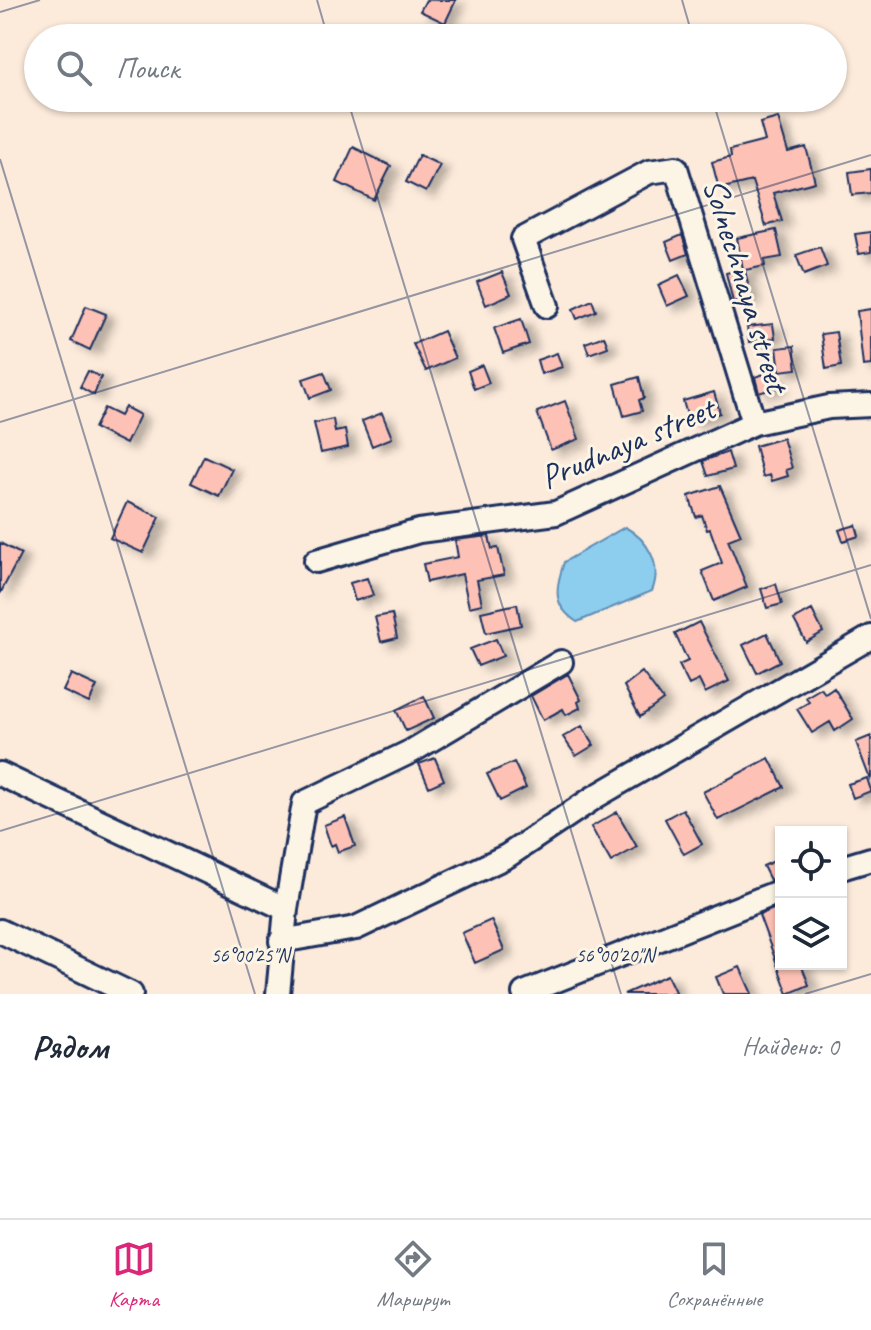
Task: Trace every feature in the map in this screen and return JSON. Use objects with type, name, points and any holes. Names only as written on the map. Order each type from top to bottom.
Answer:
[{"type":"street","name":"Solnechnaya street","points":[[547,306],[523,239],[649,172],[676,168],[754,423]]},
{"type":"street","name":"Prudnaya street","points":[[316,561],[419,531],[556,513],[754,423],[829,407],[871,405]]},
{"type":"street","points":[[281,941],[356,928],[507,856],[595,797],[871,637]]},
{"type":"street","points":[[278,994],[281,941],[304,803],[412,751],[561,662]]},
{"type":"street","points":[[0,774],[286,909]]},
{"type":"street","points":[[847,866],[871,859]]},
{"type":"street","points":[[524,993],[775,893]]},
{"type":"street","points":[[0,931],[131,994]]},
{"type":"water","points":[[625,527],[640,538],[651,553],[656,571],[652,591],[577,622],[559,602],[559,580],[564,562]]},
{"type":"building","points":[[426,0],[456,0],[445,23],[420,11]]},
{"type":"building","points":[[778,118],[788,152],[806,147],[815,182],[773,193],[782,221],[766,226],[752,181],[719,189],[712,162],[731,157],[730,150],[765,141],[760,123]]},
{"type":"building","points":[[353,147],[391,166],[374,200],[337,182]]},
{"type":"building","points":[[419,155],[440,165],[426,192],[406,182]]},
{"type":"building","points":[[871,169],[871,193],[852,195],[849,172]]},
{"type":"building","points":[[776,230],[782,257],[764,260],[765,266],[745,270],[751,299],[733,302],[726,273],[743,269],[737,238]]},
{"type":"building","points":[[871,232],[871,252],[859,254],[855,234]]},
{"type":"building","points":[[682,235],[688,254],[673,260],[666,242]]},
{"type":"building","points":[[820,247],[827,266],[804,275],[796,255]]},
{"type":"building","points":[[502,272],[511,294],[486,305],[477,282]]},
{"type":"building","points":[[679,275],[689,296],[667,306],[658,285]]},
{"type":"building","points":[[592,300],[596,311],[577,319],[573,309]]},
{"type":"building","points":[[86,306],[106,314],[90,350],[71,341]]},
{"type":"building","points":[[871,309],[871,365],[863,366],[857,311]]},
{"type":"building","points":[[521,319],[529,344],[503,353],[494,328]]},
{"type":"building","points":[[773,324],[775,338],[749,342],[747,327]]},
{"type":"building","points":[[443,331],[455,358],[426,371],[413,344]]},
{"type":"building","points":[[836,332],[841,366],[826,369],[821,334]]},
{"type":"building","points":[[604,336],[608,347],[589,354],[585,343]]},
{"type":"building","points":[[794,346],[797,369],[780,371],[777,348]]},
{"type":"building","points":[[557,353],[562,367],[541,374],[537,360]]},
{"type":"building","points":[[482,365],[489,383],[474,389],[468,371]]},
{"type":"building","points":[[88,371],[101,377],[94,395],[80,387]]},
{"type":"building","points":[[773,371],[778,387],[759,393],[755,377]]},
{"type":"building","points":[[324,372],[331,390],[310,398],[303,379]]},
{"type":"building","points":[[639,377],[644,398],[639,400],[642,411],[624,416],[615,384]]},
{"type":"building","points":[[714,392],[720,413],[689,422],[683,401]]},
{"type":"building","points":[[565,401],[579,439],[551,450],[537,412]]},
{"type":"building","points":[[125,407],[140,415],[126,444],[94,428],[104,408],[120,416]]},
{"type":"building","points":[[382,413],[392,438],[372,446],[362,421]]},
{"type":"building","points":[[333,419],[335,432],[345,430],[348,447],[321,453],[314,423]]},
{"type":"building","points":[[783,438],[792,468],[786,470],[788,476],[772,481],[770,475],[763,477],[755,446]]},
{"type":"building","points":[[728,452],[733,469],[708,476],[703,461]]},
{"type":"building","points":[[204,456],[232,469],[219,496],[191,483]]},
{"type":"building","points":[[720,486],[741,535],[728,540],[747,587],[714,601],[702,571],[722,563],[710,529],[707,530],[702,515],[696,517],[689,496]]},
{"type":"building","points":[[127,502],[160,517],[143,553],[110,538]]},
{"type":"building","points":[[856,525],[859,536],[843,541],[839,530]]},
{"type":"building","points":[[489,536],[492,549],[498,548],[504,575],[477,580],[482,604],[469,607],[462,574],[427,582],[423,564],[458,557],[455,540]]},
{"type":"building","points":[[0,543],[21,554],[0,594]]},
{"type":"building","points":[[367,578],[373,595],[355,601],[350,583]]},
{"type":"building","points":[[776,584],[782,604],[767,608],[761,589]]},
{"type":"building","points":[[517,604],[521,625],[486,633],[481,612]]},
{"type":"building","points":[[812,610],[823,632],[806,642],[794,620]]},
{"type":"building","points":[[392,614],[397,638],[381,642],[375,617]]},
{"type":"building","points":[[699,622],[729,681],[705,693],[699,680],[689,685],[679,665],[688,661],[675,634]]},
{"type":"building","points":[[767,633],[780,661],[757,673],[743,645]]},
{"type":"building","points":[[496,639],[503,656],[478,666],[470,649]]},
{"type":"building","points":[[642,672],[663,700],[640,717],[624,686]]},
{"type":"building","points":[[71,674],[97,686],[89,703],[63,691]]},
{"type":"building","points":[[568,674],[581,700],[578,702],[580,708],[566,715],[563,709],[543,720],[531,696]]},
{"type":"building","points":[[821,688],[825,694],[834,688],[853,719],[835,731],[830,722],[812,733],[797,709],[809,702],[806,697]]},
{"type":"building","points":[[424,696],[434,718],[406,731],[396,710]]},
{"type":"building","points":[[582,726],[594,745],[576,756],[563,737]]},
{"type":"building","points":[[871,736],[871,778],[870,779],[856,742]]},
{"type":"building","points":[[435,758],[444,780],[429,787],[419,764]]},
{"type":"building","points":[[769,758],[784,787],[718,820],[703,792]]},
{"type":"building","points":[[514,762],[526,788],[500,801],[487,774]]},
{"type":"building","points":[[867,778],[871,791],[853,798],[848,784]]},
{"type":"building","points":[[683,809],[702,844],[684,854],[665,819]]},
{"type":"building","points":[[617,812],[637,847],[611,862],[591,827]]},
{"type":"building","points":[[345,817],[355,846],[338,852],[335,844],[331,846],[324,825]]},
{"type":"building","points":[[775,861],[775,879],[770,880],[763,866]]},
{"type":"building","points":[[775,908],[775,959],[759,915]]},
{"type":"building","points":[[491,920],[504,950],[475,963],[462,933]]},
{"type":"building","points":[[740,967],[752,994],[723,994],[716,977]]},
{"type":"building","points":[[779,970],[803,970],[809,985],[788,994]]},
{"type":"building","points":[[667,975],[676,994],[624,994]]}]
